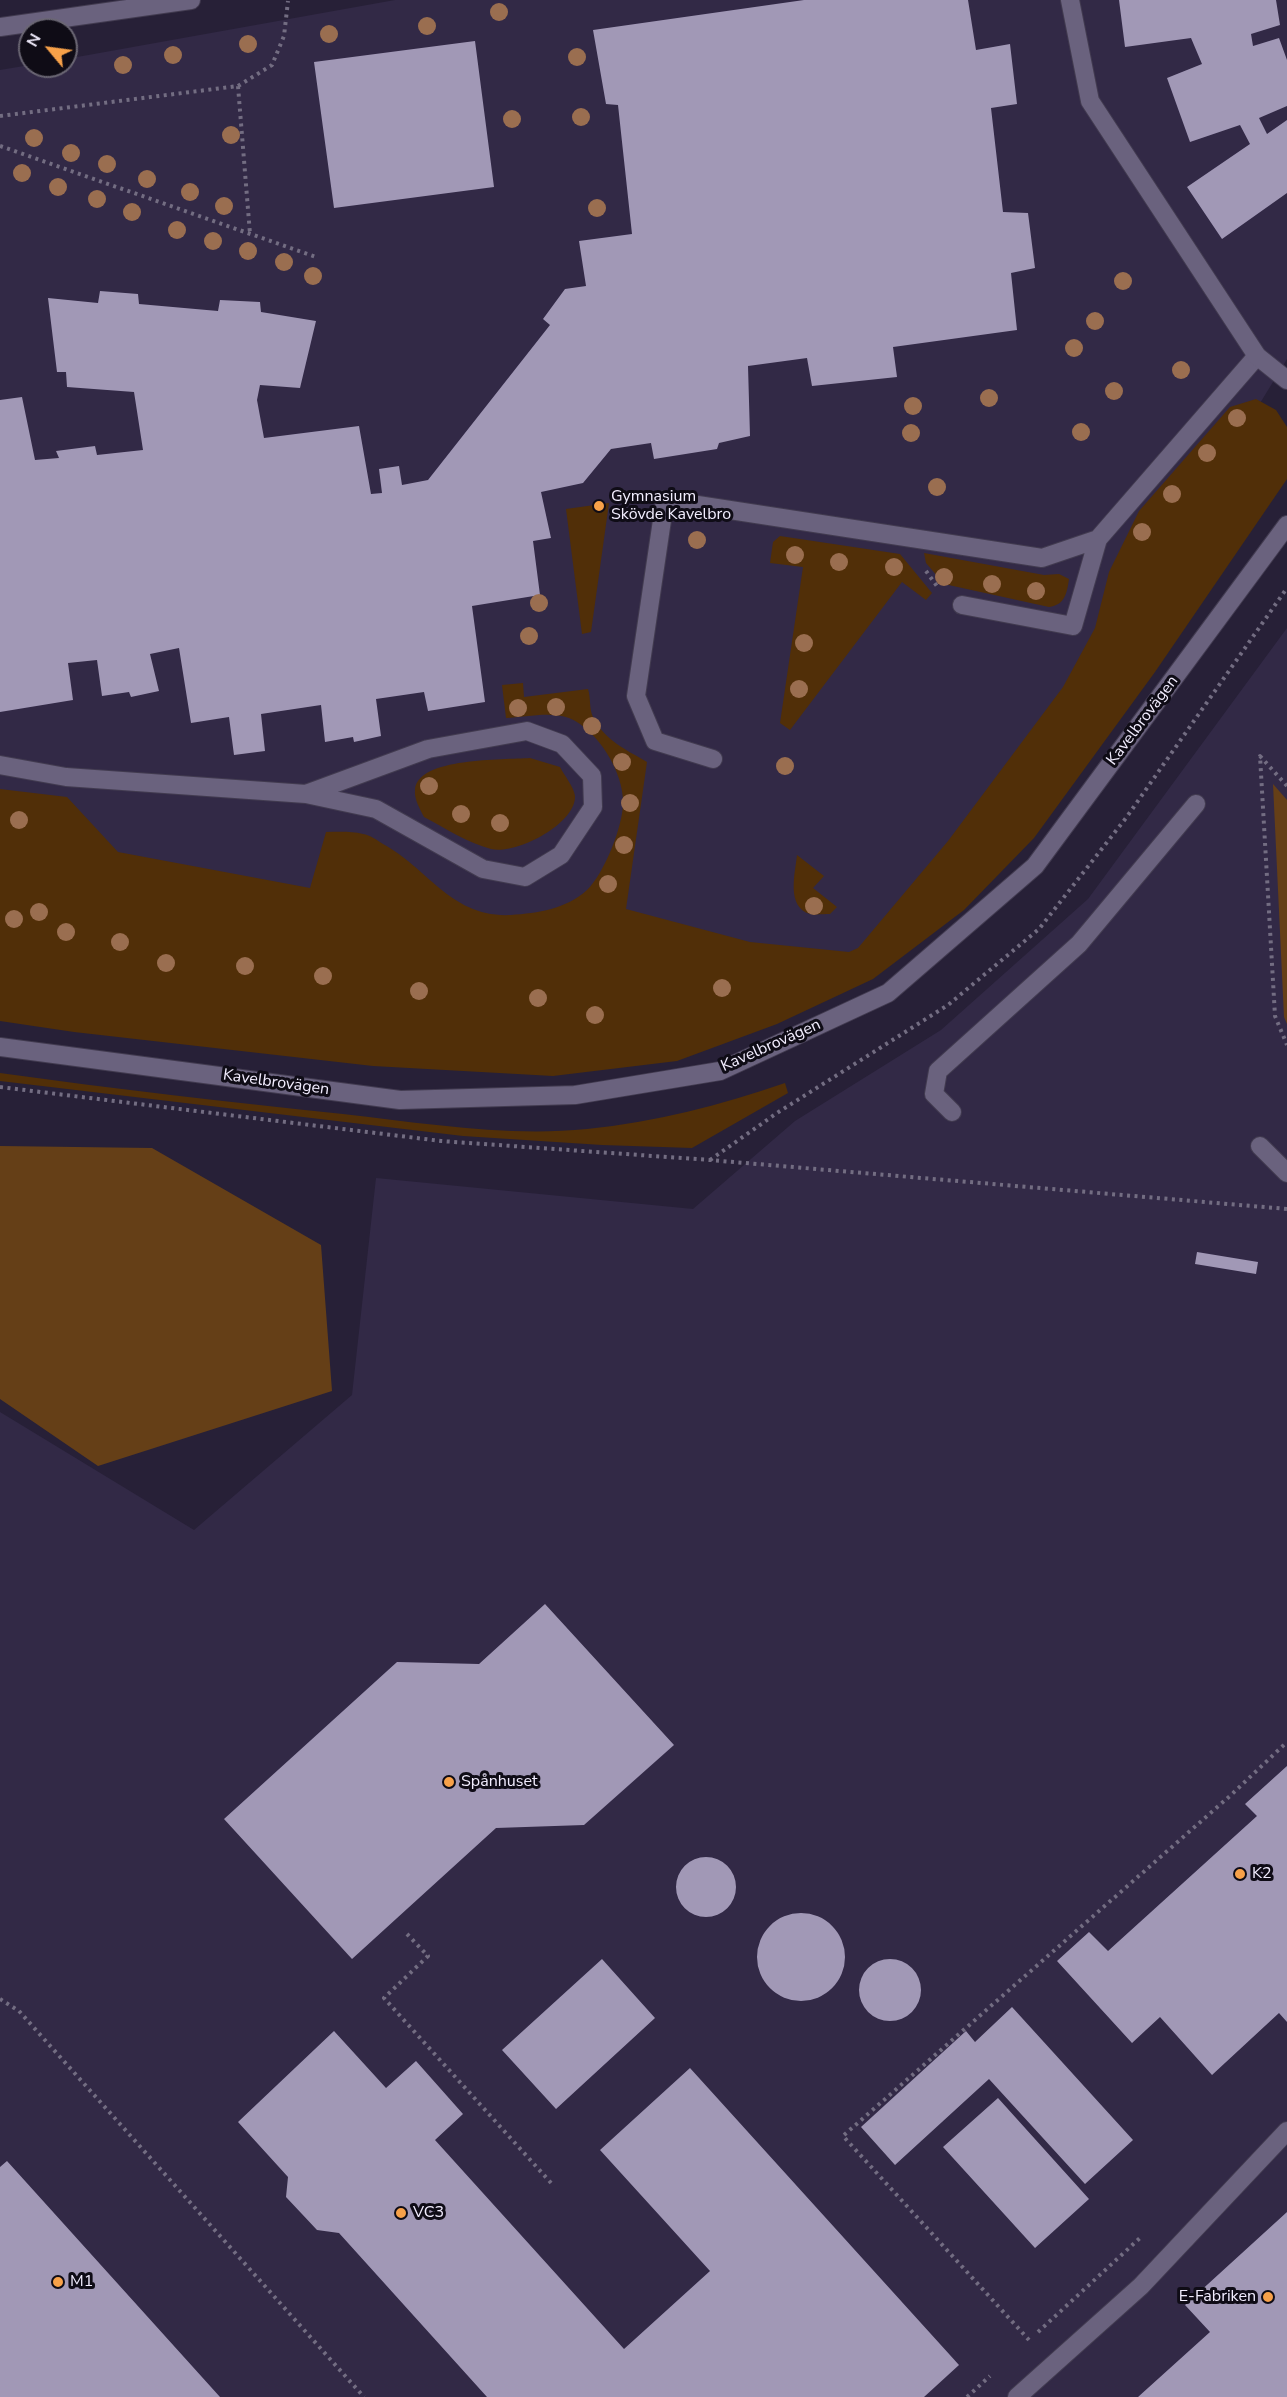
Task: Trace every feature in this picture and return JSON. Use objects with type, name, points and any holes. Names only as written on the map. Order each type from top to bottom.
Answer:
[{"type":"main road","points":[[0,27],[191,0]]},
{"type":"main road","points":[[1070,0],[1090,101],[1257,356],[1287,380]]},
{"type":"main road","points":[[962,605],[1073,626],[1098,539],[1257,356]]},
{"type":"main road","points":[[713,759],[655,741],[636,696],[665,500],[1042,558],[1098,539]]},
{"type":"main road","name":"Kavelbrovägen","points":[[0,1047],[400,1100],[575,1095],[720,1071],[888,993],[1035,866],[1287,525]]},
{"type":"main road","points":[[0,765],[66,777],[306,794],[376,809],[483,869],[525,877],[561,855],[593,807],[592,776],[562,744],[527,731],[428,749],[306,794]]},
{"type":"main road","points":[[952,1112],[934,1094],[938,1071],[1079,944],[1196,804]]},
{"type":"main road","points":[[1260,1146],[1287,1173]]},
{"type":"main road","points":[[1017,2397],[1141,2286],[1287,2132]]},
{"type":"path","points":[[0,116],[238,86],[272,65],[284,36],[289,0]]},
{"type":"path","points":[[238,86],[250,234]]},
{"type":"path","points":[[0,146],[316,257]]},
{"type":"path","points":[[1287,786],[1260,756],[1275,1016],[1287,1045]]},
{"type":"path","points":[[0,1087],[441,1141],[710,1160],[1287,1209]]},
{"type":"path","points":[[1029,2340],[843,2136],[1231,1795],[1287,1742]]},
{"type":"path","points":[[407,1934],[428,1956],[384,1998],[552,2184]]},
{"type":"path","points":[[0,1999],[19,2011],[364,2397]]},
{"type":"path","points":[[967,2397],[990,2376]]},
{"type":"shaded area","name":"Gymnasium Skövde Kavelbro","points":[[395,0],[1287,0],[1287,359],[1108,652],[849,978],[0,846],[0,70],[18,67],[18,78],[78,78],[78,57]]},
{"type":"shaded area","points":[[1256,399],[1276,410],[1287,427],[1287,479],[1155,672],[1034,838],[964,910],[873,979],[777,1024],[677,1061],[553,1076],[373,1066],[74,1032],[0,1021],[0,789],[67,797],[118,852],[310,888],[326,832],[358,833],[373,838],[399,854],[441,890],[472,909],[490,914],[511,915],[541,911],[570,902],[587,890],[606,862],[620,824],[622,791],[614,766],[607,754],[590,732],[580,724],[562,716],[506,718],[502,685],[523,683],[524,697],[588,689],[592,714],[603,732],[617,744],[647,762],[626,909],[750,942],[849,952],[858,948],[948,841],[1063,687],[1095,628],[1109,572],[1139,511],[1230,407]]},
{"type":"shaded area","points":[[609,503],[591,632],[582,634],[566,509]]},
{"type":"shaded area","points":[[780,536],[900,554],[932,593],[926,600],[902,582],[790,730],[780,723],[803,567],[770,563],[773,542]]},
{"type":"shaded area","points":[[924,553],[1044,575],[1059,574],[1069,579],[1067,589],[1059,604],[1049,607],[944,584],[926,563]]},
{"type":"shaded area","points":[[1287,628],[1287,2397],[0,2397],[0,1412],[194,1530],[352,1395],[376,1178],[693,1209],[795,1121],[941,1030],[1088,899]]},
{"type":"shaded area","points":[[530,758],[560,767],[575,796],[573,807],[555,827],[515,847],[502,850],[491,849],[457,835],[424,817],[415,797],[419,779],[430,771],[464,762]]},
{"type":"shaded area","points":[[1273,784],[1287,800],[1287,1024],[1284,1017]]},
{"type":"shaded area","points":[[797,855],[824,876],[813,888],[837,907],[830,914],[810,914],[802,910],[798,904],[794,889]]},
{"type":"shaded area","points":[[0,1073],[434,1125],[526,1131],[587,1129],[638,1122],[712,1105],[785,1083],[788,1093],[692,1148],[463,1136],[0,1081]]},
{"type":"shaded area","points":[[0,1146],[152,1148],[321,1245],[332,1391],[98,1466],[0,1399]]},
{"type":"building","points":[[804,0],[968,0],[976,50],[1010,44],[1017,104],[991,108],[1003,212],[1028,213],[1035,268],[1011,273],[1017,330],[893,347],[897,377],[812,386],[807,358],[748,366],[750,436],[719,443],[717,449],[654,459],[651,443],[611,449],[583,483],[541,492],[551,538],[533,541],[540,595],[472,606],[485,702],[428,711],[424,692],[376,699],[381,736],[354,742],[353,737],[325,742],[321,705],[261,714],[265,751],[234,755],[229,717],[191,723],[179,648],[150,654],[159,691],[131,697],[129,692],[102,696],[97,660],[68,663],[73,700],[0,712],[0,400],[22,397],[35,460],[59,458],[56,451],[95,446],[97,455],[143,450],[134,392],[67,387],[66,372],[57,372],[48,298],[98,303],[100,291],[138,294],[139,304],[218,311],[220,300],[260,302],[261,312],[316,321],[300,388],[260,385],[257,400],[264,438],[359,426],[371,494],[382,493],[379,469],[399,466],[402,485],[428,480],[550,325],[543,319],[565,289],[586,286],[579,241],[632,234],[618,105],[606,104],[593,30]]},
{"type":"building","points":[[1119,0],[1276,0],[1280,25],[1251,34],[1253,46],[1279,38],[1287,60],[1287,106],[1259,118],[1267,134],[1287,120],[1287,193],[1222,239],[1187,187],[1250,144],[1240,125],[1190,142],[1167,78],[1202,64],[1191,38],[1125,47]]},
{"type":"building","points":[[475,41],[494,187],[334,208],[314,62]]},
{"type":"building","points":[[1197,1252],[1258,1262],[1256,1274],[1195,1264]]},
{"type":"building","name":"Spånhuset","points":[[545,1604],[674,1745],[584,1825],[496,1828],[352,1959],[224,1819],[397,1662],[479,1664]]},
{"type":"building","name":"K2","points":[[1287,1766],[1287,2022],[1279,2013],[1212,2075],[1160,2017],[1132,2043],[1057,1961],[1089,1932],[1108,1951],[1257,1816],[1245,1804]]},
{"type":"building","points":[[700,1857],[712,1857],[723,1862],[731,1870],[736,1887],[734,1899],[723,1912],[712,1917],[700,1917],[689,1912],[681,1904],[676,1893],[676,1881],[681,1870],[689,1862]]},
{"type":"building","points":[[801,1913],[818,1916],[832,1926],[842,1940],[845,1957],[842,1974],[832,1988],[818,1998],[801,2001],[784,1998],[770,1988],[760,1974],[757,1957],[760,1940],[770,1926],[784,1916]]},
{"type":"building","points":[[602,1959],[655,2018],[556,2109],[502,2050]]},
{"type":"building","points":[[884,1959],[896,1959],[912,1968],[919,1978],[921,1990],[919,2002],[912,2012],[896,2021],[884,2021],[873,2016],[864,2007],[859,1996],[859,1984],[864,1973],[873,1964]]},
{"type":"building","points":[[1012,2007],[1133,2140],[1085,2184],[989,2079],[895,2165],[861,2127],[966,2031],[975,2042]]},
{"type":"building","name":"VC3","points":[[334,2031],[386,2088],[416,2061],[463,2114],[435,2140],[624,2349],[710,2271],[600,2150],[690,2068],[959,2365],[924,2397],[487,2397],[339,2233],[317,2230],[286,2197],[288,2177],[238,2122]]},
{"type":"building","points":[[998,2098],[1089,2199],[1035,2248],[943,2147]]},
{"type":"building","name":"M1","points":[[7,2161],[220,2397],[0,2397],[0,2167]]},
{"type":"building","name":"E-Fabriken","points":[[1287,2212],[1287,2397],[1138,2397],[1210,2332],[1185,2305]]},
{"type":"place","name":"Gymnasium Skövde Kavelbro","points":[[599,506]]},
{"type":"place","name":"Spånhuset","points":[[449,1782]]},
{"type":"place","name":"K2","points":[[1240,1874]]},
{"type":"place","name":"VC3","points":[[401,2213]]},
{"type":"place","name":"M1","points":[[58,2282]]},
{"type":"place","name":"E-Fabriken","points":[[1268,2297]]}]
